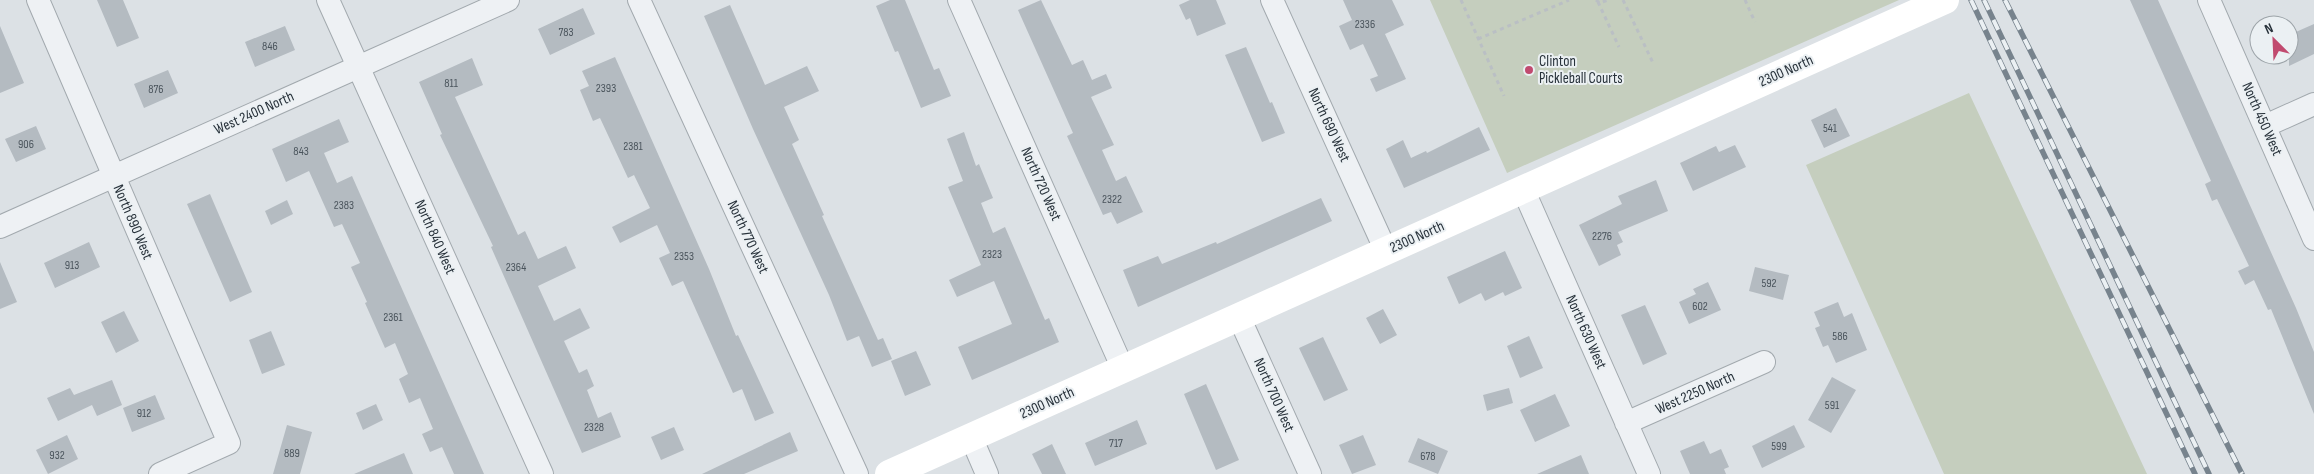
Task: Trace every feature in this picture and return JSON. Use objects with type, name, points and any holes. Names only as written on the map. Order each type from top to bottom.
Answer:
[{"type":"street","name":"North 890 West","points":[[38,0],[229,444],[160,474]]},
{"type":"street","name":"North 840 West","points":[[328,0],[542,474]]},
{"type":"street","name":"West 2400 North","points":[[0,227],[508,0]]},
{"type":"street","name":"North 770 West","points":[[639,0],[856,474]]},
{"type":"street","name":"North 720 West","points":[[959,0],[1123,369]]},
{"type":"street","name":"North 690 West","points":[[1272,0],[1386,251]]},
{"type":"street","name":"2300 North","points":[[889,474],[1945,0]]},
{"type":"street","name":"North 450 West","points":[[2209,0],[2314,239]]},
{"type":"street","points":[[2265,126],[2314,104]]},
{"type":"street","name":"North 630 West","points":[[1523,189],[1649,474]]},
{"type":"street","name":"North 700 West","points":[[1239,317],[1310,474]]},
{"type":"street","name":"West 2250 North","points":[[1626,423],[1764,362]]},
{"type":"street","points":[[971,437],[987,474]]},
{"type":"path","points":[[1461,0],[1504,96]]},
{"type":"path","points":[[1478,39],[1569,0]]},
{"type":"path","points":[[1608,0],[1597,1],[1619,47]]},
{"type":"path","points":[[1623,0],[1654,65]]},
{"type":"path","points":[[1745,0],[1755,22]]},
{"type":"green space","points":[[1430,0],[1899,0],[1507,173]]},
{"type":"green space","points":[[1969,93],[2147,474],[1944,474],[1806,165]]},
{"type":"building","points":[[97,0],[123,0],[139,38],[117,47]]},
{"type":"building","points":[[890,0],[905,0],[934,70],[939,68],[951,96],[921,108],[898,51],[895,52],[876,6]]},
{"type":"building","points":[[1041,0],[1072,65],[1083,60],[1092,80],[1106,74],[1112,88],[1091,97],[1114,145],[1102,150],[1116,181],[1126,176],[1143,212],[1117,224],[1111,212],[1103,215],[1067,136],[1073,133],[1018,10]]},
{"type":"building","points":[[1190,0],[1216,0],[1226,24],[1197,36],[1190,18],[1186,20],[1179,5]]},
{"type":"building","points":[[1343,0],[1392,0],[1404,25],[1385,34],[1406,79],[1376,92],[1370,79],[1378,76],[1363,44],[1350,50],[1339,26],[1352,20]]},
{"type":"building","points":[[2130,0],[2158,0],[2296,308],[2314,352],[2314,414],[2271,309],[2268,310],[2254,280],[2245,285],[2238,271],[2249,266],[2217,199],[2212,201],[2205,184],[2211,181]]},
{"type":"building","points":[[730,5],[765,85],[807,66],[819,91],[784,107],[799,140],[792,144],[878,340],[883,338],[892,359],[872,367],[859,336],[847,341],[829,295],[704,16]]},
{"type":"building","points":[[583,8],[595,34],[550,55],[538,29]]},
{"type":"building","points":[[2314,24],[2314,54],[2299,61],[2299,31]]},
{"type":"building","points":[[0,26],[24,83],[0,93]]},
{"type":"building","points":[[285,26],[295,50],[255,67],[245,42]]},
{"type":"building","points":[[1246,47],[1285,133],[1262,142],[1225,55]]},
{"type":"building","points":[[615,57],[709,269],[736,336],[738,335],[774,413],[755,421],[742,389],[733,393],[683,281],[672,286],[659,258],[670,253],[657,225],[620,243],[612,227],[650,208],[634,175],[628,178],[600,118],[593,121],[580,90],[589,86],[582,71]]},
{"type":"building","points":[[472,58],[483,85],[455,97],[518,235],[525,231],[538,259],[566,246],[576,268],[538,286],[554,321],[580,308],[590,328],[564,341],[579,373],[587,369],[594,386],[587,390],[598,418],[611,412],[621,437],[582,453],[491,247],[493,246],[440,135],[442,134],[419,82]]},
{"type":"building","points":[[168,70],[178,93],[144,108],[134,84]]},
{"type":"building","points":[[1836,108],[1850,136],[1824,148],[1811,120]]},
{"type":"building","points":[[339,119],[349,142],[324,153],[337,183],[352,176],[484,474],[454,474],[442,447],[430,452],[422,434],[433,429],[420,398],[409,403],[399,379],[408,374],[395,343],[385,348],[365,303],[367,302],[351,267],[360,263],[342,224],[334,227],[309,171],[286,182],[272,149]]},
{"type":"building","points":[[36,126],[46,149],[16,162],[5,139]]},
{"type":"building","points":[[1479,127],[1490,150],[1404,188],[1386,149],[1403,140],[1411,158],[1426,151],[1427,153]]},
{"type":"building","points":[[964,132],[976,166],[979,164],[993,198],[981,203],[993,233],[1005,227],[1045,320],[1049,318],[1059,342],[972,380],[958,347],[1012,324],[994,281],[957,297],[949,280],[981,265],[948,187],[963,181],[947,139]]},
{"type":"building","points":[[1735,145],[1746,167],[1693,191],[1680,163],[1716,146],[1719,152]]},
{"type":"building","points":[[1656,180],[1668,211],[1618,232],[1623,242],[1617,245],[1621,255],[1599,266],[1579,225],[1622,204],[1618,196]]},
{"type":"building","points":[[210,194],[252,292],[230,302],[187,204]]},
{"type":"building","points":[[1321,198],[1332,221],[1138,307],[1123,270],[1158,256],[1162,264],[1216,242],[1217,244]]},
{"type":"building","points":[[287,200],[293,214],[271,225],[265,211]]},
{"type":"building","points":[[89,242],[100,267],[55,288],[44,263]]},
{"type":"building","points":[[1505,251],[1522,288],[1505,296],[1503,292],[1485,301],[1481,293],[1459,304],[1447,277]]},
{"type":"building","points":[[0,262],[17,302],[0,309]]},
{"type":"building","points":[[1755,267],[1789,275],[1783,300],[1749,291]]},
{"type":"building","points":[[1708,282],[1721,310],[1689,324],[1679,302],[1696,294],[1693,289]]},
{"type":"building","points":[[1838,302],[1844,317],[1852,313],[1867,350],[1836,363],[1828,345],[1823,347],[1815,328],[1820,326],[1814,312]]},
{"type":"building","points":[[1645,305],[1667,354],[1643,365],[1621,315]]},
{"type":"building","points":[[1383,309],[1397,335],[1380,344],[1366,318]]},
{"type":"building","points":[[124,311],[139,341],[116,353],[101,322]]},
{"type":"building","points":[[271,331],[285,365],[262,374],[249,340]]},
{"type":"building","points":[[1529,336],[1543,368],[1520,378],[1507,346]]},
{"type":"building","points":[[1323,337],[1348,390],[1324,401],[1299,348]]},
{"type":"building","points":[[916,351],[931,385],[905,396],[891,361]]},
{"type":"building","points":[[1832,377],[1856,390],[1831,433],[1808,420]]},
{"type":"building","points":[[112,380],[122,405],[97,416],[92,405],[58,421],[47,398],[70,388],[74,395]]},
{"type":"building","points":[[1206,384],[1239,460],[1216,470],[1184,394]]},
{"type":"building","points":[[1509,388],[1513,403],[1487,411],[1483,395]]},
{"type":"building","points":[[1555,394],[1570,426],[1535,442],[1520,410]]},
{"type":"building","points":[[155,395],[165,419],[132,432],[123,408]]},
{"type":"building","points":[[376,404],[383,420],[363,430],[356,413]]},
{"type":"building","points":[[1137,420],[1147,444],[1095,466],[1085,443]]},
{"type":"building","points":[[287,425],[312,432],[300,474],[273,474]]},
{"type":"building","points":[[1794,425],[1805,447],[1762,468],[1752,446]]},
{"type":"building","points":[[674,427],[684,450],[661,460],[651,437]]},
{"type":"building","points":[[790,432],[798,451],[744,474],[702,474]]},
{"type":"building","points":[[67,435],[78,459],[48,474],[36,450]]},
{"type":"building","points":[[1363,435],[1376,465],[1352,474],[1339,445]]},
{"type":"building","points":[[1418,438],[1448,451],[1438,474],[1408,462]]},
{"type":"building","points":[[1704,441],[1710,454],[1721,449],[1729,467],[1724,469],[1726,474],[1690,474],[1680,451]]},
{"type":"building","points":[[1052,444],[1066,474],[1042,474],[1032,454]]},
{"type":"building","points":[[404,453],[413,474],[354,474]]},
{"type":"building","points":[[1581,455],[1589,474],[1537,474]]},
{"type":"railway","points":[[1971,0],[2195,474]]},
{"type":"railway","points":[[1984,0],[2209,474]]},
{"type":"railway","points":[[2005,0],[2242,474]]},
{"type":"place","name":"Clinton Pickleball Courts","points":[[1529,70]]}]
